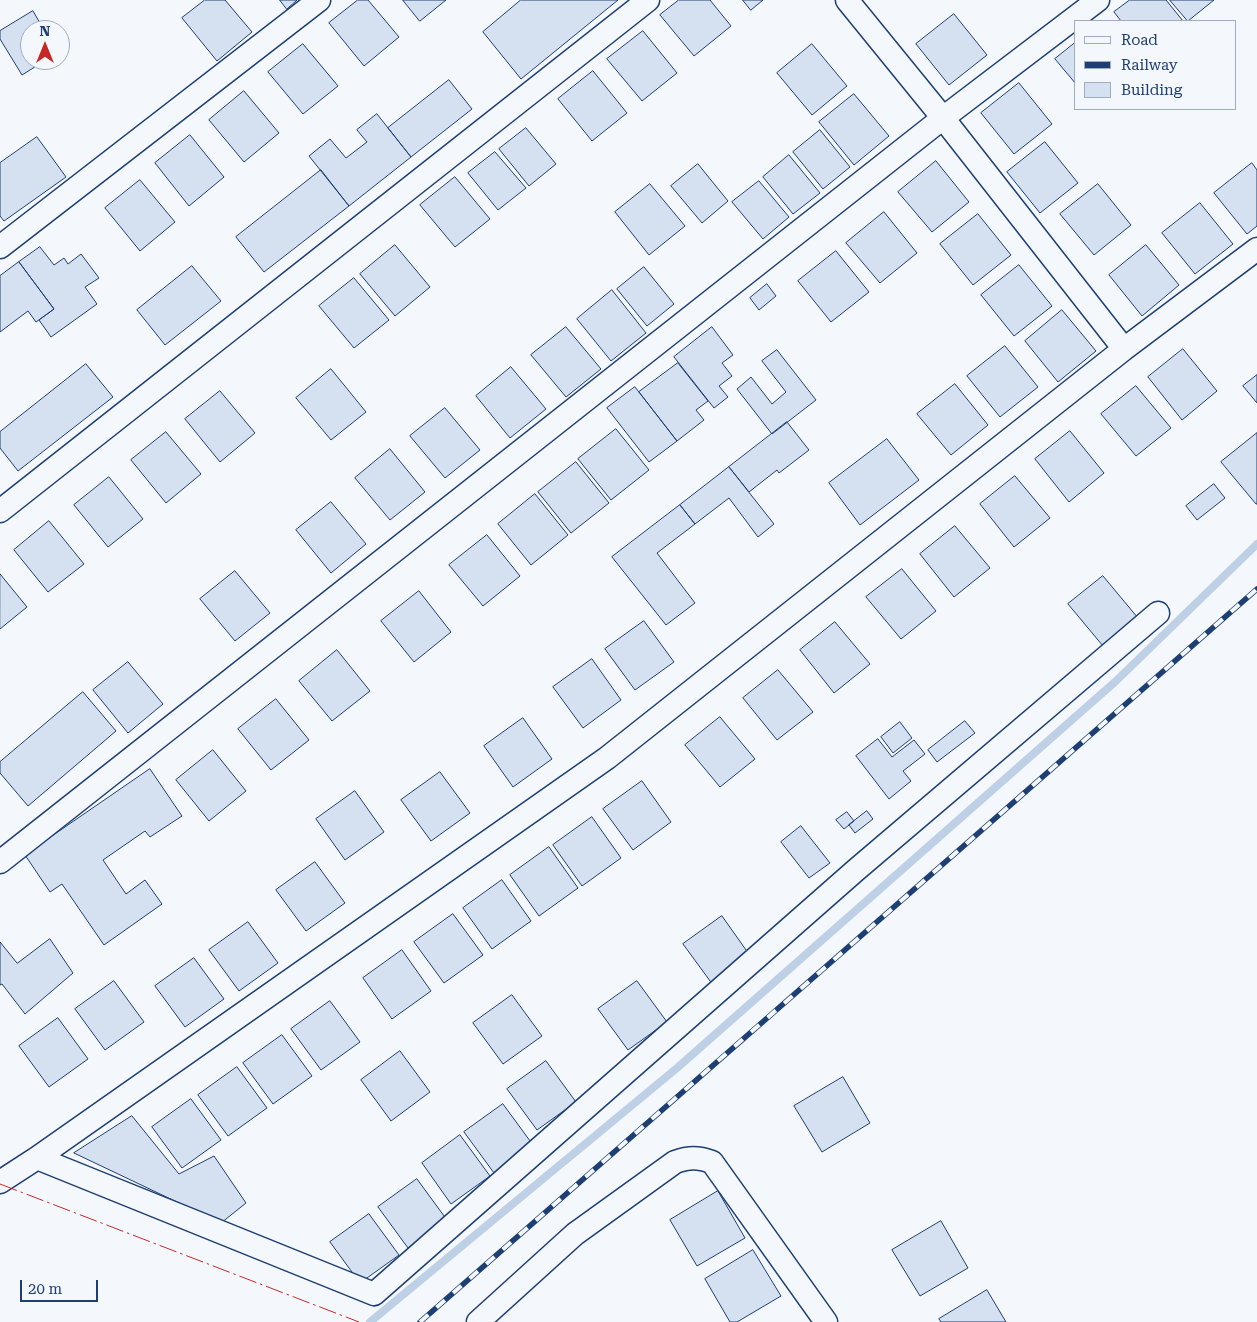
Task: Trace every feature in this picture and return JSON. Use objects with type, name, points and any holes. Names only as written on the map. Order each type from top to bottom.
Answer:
[{"type":"street","points":[[0,247],[319,0]]},
{"type":"street","points":[[0,510],[648,0]]},
{"type":"street","points":[[847,0],[943,118],[1124,349]]},
{"type":"street","points":[[0,862],[943,118],[1098,0]]},
{"type":"street","points":[[0,1182],[37,1158],[607,758],[1124,349],[1257,249]]},
{"type":"street","points":[[37,1158],[374,1294],[856,870],[1158,613]]},
{"type":"street","points":[[478,1322],[575,1234],[675,1162],[687,1158],[700,1158],[712,1162],[826,1322]]},
{"type":"building","points":[[205,0],[225,0],[252,32],[217,61],[182,18]]},
{"type":"building","points":[[280,0],[297,0],[287,9]]},
{"type":"building","points":[[358,0],[368,0],[399,37],[364,66],[329,23]]},
{"type":"building","points":[[403,0],[446,0],[420,21]]},
{"type":"building","points":[[521,0],[618,0],[521,79],[483,32]]},
{"type":"building","points":[[679,0],[710,0],[731,26],[694,56],[660,15]]},
{"type":"building","points":[[743,0],[763,0],[751,10]]},
{"type":"building","points":[[1130,0],[1166,0],[1182,20],[1120,20],[1114,12]]},
{"type":"building","points":[[1170,0],[1214,0],[1189,20],[1187,20]]},
{"type":"building","points":[[33,11],[38,20],[20,20],[20,70],[30,70],[22,75],[0,39],[0,31]]},
{"type":"building","points":[[954,14],[987,55],[949,85],[916,44]]},
{"type":"building","points":[[643,31],[677,73],[642,101],[607,59]]},
{"type":"building","points":[[303,44],[338,86],[303,114],[268,72]]},
{"type":"building","points":[[812,44],[847,86],[812,115],[777,73]]},
{"type":"building","points":[[1074,44],[1074,82],[1055,59]]},
{"type":"building","points":[[593,71],[627,113],[592,141],[558,99]]},
{"type":"building","points":[[449,80],[472,109],[411,157],[388,128]]},
{"type":"building","points":[[1019,83],[1052,124],[1014,154],[981,113]]},
{"type":"building","points":[[244,91],[279,133],[244,162],[209,120]]},
{"type":"building","points":[[854,94],[889,136],[854,165],[819,122]]},
{"type":"building","points":[[377,114],[411,157],[349,206],[309,156],[330,139],[346,158],[367,142],[357,130]]},
{"type":"building","points":[[526,128],[556,164],[529,186],[499,149]]},
{"type":"building","points":[[820,130],[850,167],[823,189],[793,152]]},
{"type":"building","points":[[190,135],[224,177],[189,206],[155,163]]},
{"type":"building","points":[[37,137],[66,177],[4,221],[0,216],[0,163]]},
{"type":"building","points":[[1045,142],[1078,183],[1040,213],[1007,172]]},
{"type":"building","points":[[495,152],[526,188],[498,210],[468,173]]},
{"type":"building","points":[[789,155],[820,193],[793,214],[763,177]]},
{"type":"building","points":[[936,161],[969,202],[932,232],[898,192]]},
{"type":"building","points":[[1252,163],[1257,170],[1257,226],[1247,234],[1214,193]]},
{"type":"building","points":[[698,164],[728,201],[702,223],[671,186]]},
{"type":"building","points":[[321,170],[349,206],[264,272],[236,237]]},
{"type":"building","points":[[455,177],[490,219],[455,247],[420,205]]},
{"type":"building","points":[[140,180],[175,222],[140,251],[105,208]]},
{"type":"building","points":[[759,181],[789,217],[763,239],[732,202]]},
{"type":"building","points":[[650,184],[685,226],[649,255],[615,212]]},
{"type":"building","points":[[1098,184],[1131,225],[1094,255],[1060,214]]},
{"type":"building","points":[[1200,203],[1233,244],[1195,274],[1162,233]]},
{"type":"building","points":[[884,212],[917,253],[880,283],[846,243]]},
{"type":"building","points":[[978,214],[1011,255],[973,285],[940,244]]},
{"type":"building","points":[[395,245],[430,287],[395,316],[360,274]]},
{"type":"building","points":[[1146,245],[1179,285],[1142,316],[1109,275]]},
{"type":"building","points":[[40,247],[54,265],[64,258],[68,264],[81,254],[99,278],[85,287],[97,304],[51,337],[39,320],[54,309],[19,262]]},
{"type":"building","points":[[836,251],[869,292],[831,322],[798,281]]},
{"type":"building","points":[[19,262],[54,309],[36,322],[28,311],[0,332],[0,276]]},
{"type":"building","points":[[1019,265],[1052,306],[1014,336],[981,295]]},
{"type":"building","points":[[192,266],[221,301],[165,345],[137,310]]},
{"type":"building","points":[[644,267],[674,304],[647,326],[617,289]]},
{"type":"building","points":[[354,278],[389,320],[354,348],[319,306]]},
{"type":"building","points":[[767,284],[776,296],[759,310],[750,298]]},
{"type":"building","points":[[612,290],[646,333],[611,361],[577,319]]},
{"type":"building","points":[[1062,310],[1096,351],[1058,382],[1025,341]]},
{"type":"building","points":[[566,327],[601,369],[566,397],[531,355]]},
{"type":"building","points":[[712,327],[733,355],[722,363],[732,376],[719,386],[728,397],[714,408],[674,357]]},
{"type":"building","points":[[1005,346],[1038,387],[1000,417],[967,376]]},
{"type":"building","points":[[1183,349],[1217,391],[1182,420],[1148,377]]},
{"type":"building","points":[[777,350],[816,400],[772,434],[737,389],[751,377],[772,404],[786,392],[762,361]]},
{"type":"building","points":[[678,363],[708,401],[696,410],[704,420],[677,441],[639,392]]},
{"type":"building","points":[[86,364],[113,397],[18,471],[0,448],[0,432]]},
{"type":"building","points":[[511,367],[546,409],[510,438],[476,396]]},
{"type":"building","points":[[331,369],[366,412],[331,440],[296,398]]},
{"type":"building","points":[[1257,375],[1257,403],[1243,386]]},
{"type":"building","points":[[955,384],[988,425],[951,455],[917,414]]},
{"type":"building","points":[[1136,386],[1171,428],[1136,456],[1101,414]]},
{"type":"building","points":[[635,387],[677,441],[649,462],[607,408]]},
{"type":"building","points":[[220,391],[255,433],[220,462],[185,419]]},
{"type":"building","points":[[445,408],[480,450],[445,478],[410,436]]},
{"type":"building","points":[[787,422],[809,450],[779,473],[777,470],[749,492],[729,467]]},
{"type":"building","points":[[616,429],[649,470],[611,500],[578,459]]},
{"type":"building","points":[[1070,431],[1104,473],[1069,502],[1035,459]]},
{"type":"building","points":[[166,432],[201,474],[166,503],[131,460]]},
{"type":"building","points":[[1257,433],[1257,504],[1256,504],[1221,462]]},
{"type":"building","points":[[887,439],[919,480],[860,525],[829,483]]},
{"type":"building","points":[[390,449],[425,492],[390,520],[355,478]]},
{"type":"building","points":[[576,462],[609,503],[571,533],[538,492]]},
{"type":"building","points":[[729,467],[774,524],[758,537],[729,498],[695,524],[680,505]]},
{"type":"building","points":[[1015,476],[1050,518],[1014,547],[980,504]]},
{"type":"building","points":[[109,477],[143,519],[108,547],[74,505]]},
{"type":"building","points":[[1214,484],[1225,498],[1197,520],[1186,506]]},
{"type":"building","points":[[535,494],[568,535],[531,565],[498,524]]},
{"type":"building","points":[[331,502],[366,544],[331,573],[296,530]]},
{"type":"building","points":[[680,505],[695,524],[657,553],[695,603],[666,625],[612,557]]},
{"type":"building","points":[[49,521],[84,564],[48,592],[14,550]]},
{"type":"building","points":[[955,526],[990,568],[954,597],[920,554]]},
{"type":"building","points":[[487,535],[520,576],[483,606],[449,565]]},
{"type":"building","points":[[902,569],[936,611],[901,639],[866,597]]},
{"type":"building","points":[[235,571],[270,613],[235,641],[200,599]]},
{"type":"building","points":[[0,574],[27,607],[0,629]]},
{"type":"building","points":[[1103,576],[1138,618],[1103,646],[1068,604]]},
{"type":"building","points":[[419,591],[451,632],[414,662],[381,621]]},
{"type":"building","points":[[644,621],[674,662],[635,690],[605,649]]},
{"type":"building","points":[[835,622],[870,664],[834,693],[800,650]]},
{"type":"building","points":[[337,650],[370,691],[332,721],[299,681]]},
{"type":"building","points":[[592,659],[621,700],[583,728],[553,687]]},
{"type":"building","points":[[128,662],[163,704],[128,733],[93,690]]},
{"type":"building","points":[[778,670],[813,712],[777,740],[743,698]]},
{"type":"building","points":[[83,692],[116,731],[28,806],[0,773],[0,762]]},
{"type":"building","points":[[276,699],[309,740],[271,770],[238,729]]},
{"type":"building","points":[[720,717],[755,759],[720,787],[685,745]]},
{"type":"building","points":[[523,718],[552,759],[513,787],[484,746]]},
{"type":"building","points":[[965,721],[975,733],[937,762],[928,750]]},
{"type":"building","points":[[900,722],[912,738],[893,753],[881,737]]},
{"type":"building","points":[[878,739],[892,757],[914,740],[925,754],[903,771],[911,781],[889,799],[856,756]]},
{"type":"building","points":[[213,750],[246,791],[209,821],[176,780]]},
{"type":"building","points":[[150,769],[182,816],[150,837],[145,831],[103,860],[126,894],[145,880],[162,904],[104,945],[62,884],[50,892],[25,855]]},
{"type":"building","points":[[440,772],[470,813],[431,841],[401,800]]},
{"type":"building","points":[[642,781],[671,822],[633,850],[603,809]]},
{"type":"building","points":[[355,791],[384,832],[345,860],[316,819]]},
{"type":"building","points":[[867,811],[873,819],[855,833],[849,825]]},
{"type":"building","points":[[847,812],[854,821],[844,829],[836,820]]},
{"type":"building","points":[[592,817],[621,858],[582,886],[553,845]]},
{"type":"building","points":[[801,826],[830,863],[809,878],[781,842]]},
{"type":"building","points":[[549,847],[578,888],[539,916],[510,875]]},
{"type":"building","points":[[315,862],[345,903],[306,931],[276,890]]},
{"type":"building","points":[[502,880],[531,921],[492,949],[463,908]]},
{"type":"building","points":[[453,914],[483,955],[444,983],[414,942]]},
{"type":"building","points":[[722,916],[751,957],[713,985],[683,944]]},
{"type":"building","points":[[248,922],[278,963],[239,991],[209,950]]},
{"type":"building","points":[[50,939],[73,973],[25,1014],[2,984],[0,985],[0,942],[17,963]]},
{"type":"building","points":[[402,950],[431,991],[392,1019],[363,978]]},
{"type":"building","points":[[194,958],[224,999],[185,1027],[155,986]]},
{"type":"building","points":[[114,981],[144,1022],[105,1050],[75,1009]]},
{"type":"building","points":[[637,981],[667,1022],[628,1050],[598,1009]]},
{"type":"building","points":[[512,995],[542,1036],[503,1064],[473,1023]]},
{"type":"building","points":[[330,1001],[360,1042],[321,1070],[291,1029]]},
{"type":"building","points":[[58,1018],[88,1059],[49,1087],[19,1046]]},
{"type":"building","points":[[282,1035],[312,1076],[273,1104],[243,1063]]},
{"type":"building","points":[[400,1051],[430,1092],[391,1121],[361,1080]]},
{"type":"building","points":[[546,1061],[576,1102],[537,1130],[507,1089]]},
{"type":"building","points":[[237,1067],[267,1108],[228,1136],[198,1095]]},
{"type":"building","points":[[843,1077],[870,1123],[822,1152],[794,1106]]},
{"type":"building","points":[[191,1099],[221,1140],[182,1168],[152,1127]]},
{"type":"building","points":[[503,1104],[533,1145],[494,1173],[464,1132]]},
{"type":"building","points":[[132,1116],[179,1174],[214,1156],[246,1203],[221,1223],[74,1153]]},
{"type":"building","points":[[460,1135],[490,1176],[451,1204],[422,1163]]},
{"type":"building","points":[[417,1179],[447,1220],[408,1248],[378,1207]]},
{"type":"building","points":[[718,1191],[745,1238],[697,1266],[670,1220]]},
{"type":"building","points":[[369,1214],[399,1255],[360,1283],[330,1242]]},
{"type":"building","points":[[941,1221],[968,1268],[920,1296],[892,1250]]},
{"type":"building","points":[[753,1250],[781,1296],[737,1322],[730,1322],[705,1279]]},
{"type":"building","points":[[987,1290],[1006,1322],[941,1322],[939,1319]]},
{"type":"waterway","points":[[370,1322],[677,1068],[1116,681],[1257,544]]},
{"type":"railway","points":[[420,1322],[1257,589]]},
{"type":"power","points":[[0,1184],[359,1322]]}]
